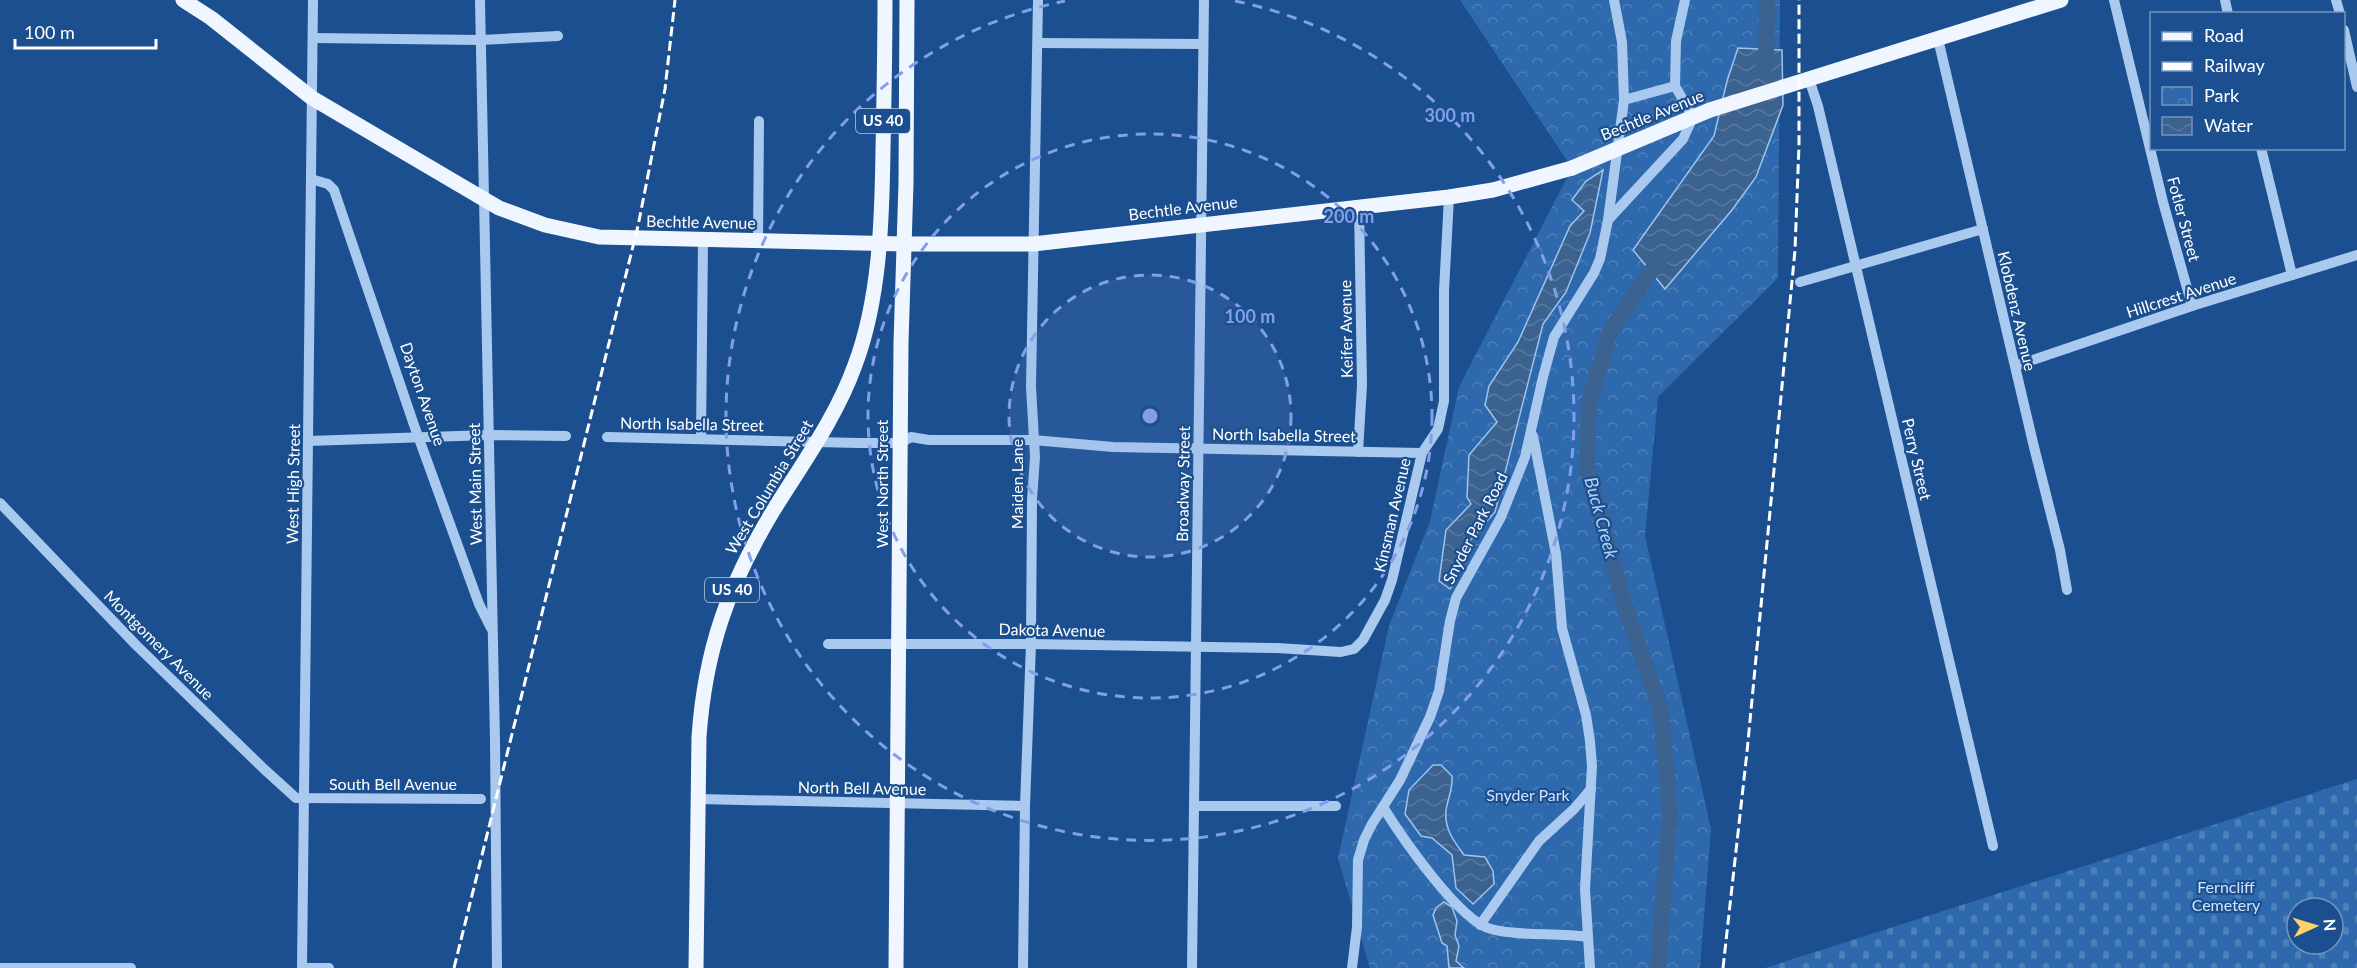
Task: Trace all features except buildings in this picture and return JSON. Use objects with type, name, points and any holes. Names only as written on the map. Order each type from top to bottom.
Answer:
[{"type":"main road","points":[[183,0],[211,18],[312,98]]},
{"type":"main road","name":"US 40","points":[[879,242],[885,0]]},
{"type":"main road","name":"West North Street","points":[[896,968],[900,443],[905,244],[907,0]]},
{"type":"main road","name":"Bechtle Avenue","points":[[312,98],[505,212],[535,222],[596,236],[905,244],[1033,244],[1449,197],[1493,190],[1572,168],[1710,110],[2061,0]]},
{"type":"main road","name":"West Columbia Street","points":[[696,968],[701,701],[711,650],[723,610],[742,567],[816,442],[844,392],[856,364],[874,292],[879,242]]},
{"type":"street","name":"West High Street","points":[[302,968],[313,0]]},
{"type":"street","name":"West Main Street","points":[[480,0],[493,632],[497,968]]},
{"type":"street","name":"Maiden Lane","points":[[1023,968],[1024,806],[1031,644],[1032,500],[1035,458],[1031,387],[1038,0]]},
{"type":"street","name":"Broadway Street","points":[[1192,968],[1204,0]]},
{"type":"street","name":"Snyder Park Road","points":[[1352,968],[1357,927],[1358,860],[1364,840],[1405,770],[1431,717],[1439,691],[1456,598],[1501,517],[1525,457],[1554,337],[1594,273],[1608,220],[1624,100],[1622,42],[1614,0]]},
{"type":"street","points":[[1608,220],[1683,139],[1693,117],[1675,86],[1676,41],[1685,0]]},
{"type":"street","name":"Fotler Street","points":[[2114,0],[2150,148]]},
{"type":"street","points":[[313,38],[482,39],[558,36]]},
{"type":"street","points":[[2345,38],[2357,87]]},
{"type":"street","name":"Klobdenz Avenue","points":[[1938,39],[2060,550],[2067,590]]},
{"type":"street","points":[[1038,43],[1203,44]]},
{"type":"street","name":"Perry Street","points":[[1809,79],[1856,266],[1993,846]]},
{"type":"street","points":[[1624,100],[1675,86]]},
{"type":"street","points":[[758,241],[759,120]]},
{"type":"street","name":"Fotler Street","points":[[2150,150],[2192,306]]},
{"type":"street","points":[[2261,150],[2292,275]]},
{"type":"street","name":"Dayton Avenue","points":[[311,179],[328,184],[334,189],[418,438],[479,604],[493,632]]},
{"type":"street","name":"Kinsman Avenue","points":[[1276,648],[1341,652],[1354,649],[1363,640],[1392,580],[1422,453],[1433,440],[1438,429],[1444,401],[1444,291],[1449,197]]},
{"type":"street","name":"Keifer Avenue","points":[[1358,452],[1362,385],[1359,206]]},
{"type":"street","points":[[1800,282],[1983,229]]},
{"type":"street","points":[[701,439],[703,240]]},
{"type":"street","name":"Hillcrest Avenue","points":[[2015,366],[2192,306],[2357,255]]},
{"type":"street","name":"Snyder Park Road","points":[[1533,430],[1556,555],[1562,628],[1586,715],[1590,741],[1591,789],[1586,855],[1590,968]]},
{"type":"street","points":[[308,441],[489,435],[566,436]]},
{"type":"street","name":"North Isabella Street","points":[[607,437],[900,443],[911,437],[929,440],[1033,440],[1113,447],[1422,453]]},
{"type":"street","name":"Montgomery Avenue","points":[[0,503],[137,646],[264,770],[290,794],[296,798],[304,798]]},
{"type":"street","name":"Dakota Avenue","points":[[828,644],[1031,644],[1276,648]]},
{"type":"street","points":[[1480,925],[1539,841],[1574,809],[1591,789]]},
{"type":"street","name":"South Bell Avenue","points":[[304,798],[481,800]]},
{"type":"street","name":"North Bell Avenue","points":[[698,799],[1024,806]]},
{"type":"street","points":[[1194,806],[1336,806]]},
{"type":"street","points":[[1383,807],[1418,857],[1456,902],[1480,925],[1500,931],[1556,933],[1588,937]]},
{"type":"street","points":[[0,968],[131,968]]},
{"type":"street","points":[[307,968],[328,968]]},
{"type":"green space","name":"Snyder Park","points":[[1460,0],[1780,0],[1778,278],[1658,397],[1645,536],[1711,829],[1700,968],[1370,968],[1338,858],[1389,626],[1430,521],[1459,387],[1572,168]]},
{"type":"green space","name":"Ferncliff Cemetery","points":[[2357,779],[2357,968],[1765,968]]},
{"type":"water","points":[[1738,48],[1782,50],[1783,105],[1756,177],[1732,210],[1665,289],[1633,250],[1714,136],[1727,81]]},
{"type":"water","points":[[1603,170],[1590,233],[1566,292],[1543,324],[1495,512],[1467,544],[1460,573],[1450,589],[1439,581],[1446,530],[1471,504],[1467,497],[1469,455],[1497,422],[1485,405],[1489,386],[1518,342],[1570,226],[1584,211],[1572,200],[1586,181]]},
{"type":"water","points":[[1433,765],[1441,765],[1452,776],[1446,817],[1453,840],[1464,855],[1485,857],[1493,871],[1494,884],[1473,904],[1456,888],[1452,855],[1432,838],[1421,836],[1405,814],[1409,790]]},
{"type":"water","points":[[1444,902],[1452,907],[1457,921],[1455,935],[1459,946],[1456,961],[1464,968],[1449,968],[1447,946],[1442,943],[1433,915],[1436,908]]},
{"type":"waterway","name":"Buck Creek","points":[[1763,70],[1766,60],[1767,0]]},
{"type":"waterway","name":"Buck Creek","points":[[1658,968],[1670,812],[1661,711],[1623,600],[1587,468],[1589,404],[1610,331],[1663,254]]},
{"type":"railway","points":[[454,968],[638,226],[665,89],[675,0]]},
{"type":"railway","points":[[1723,968],[1747,752],[1795,250],[1799,145],[1799,0]]}]
